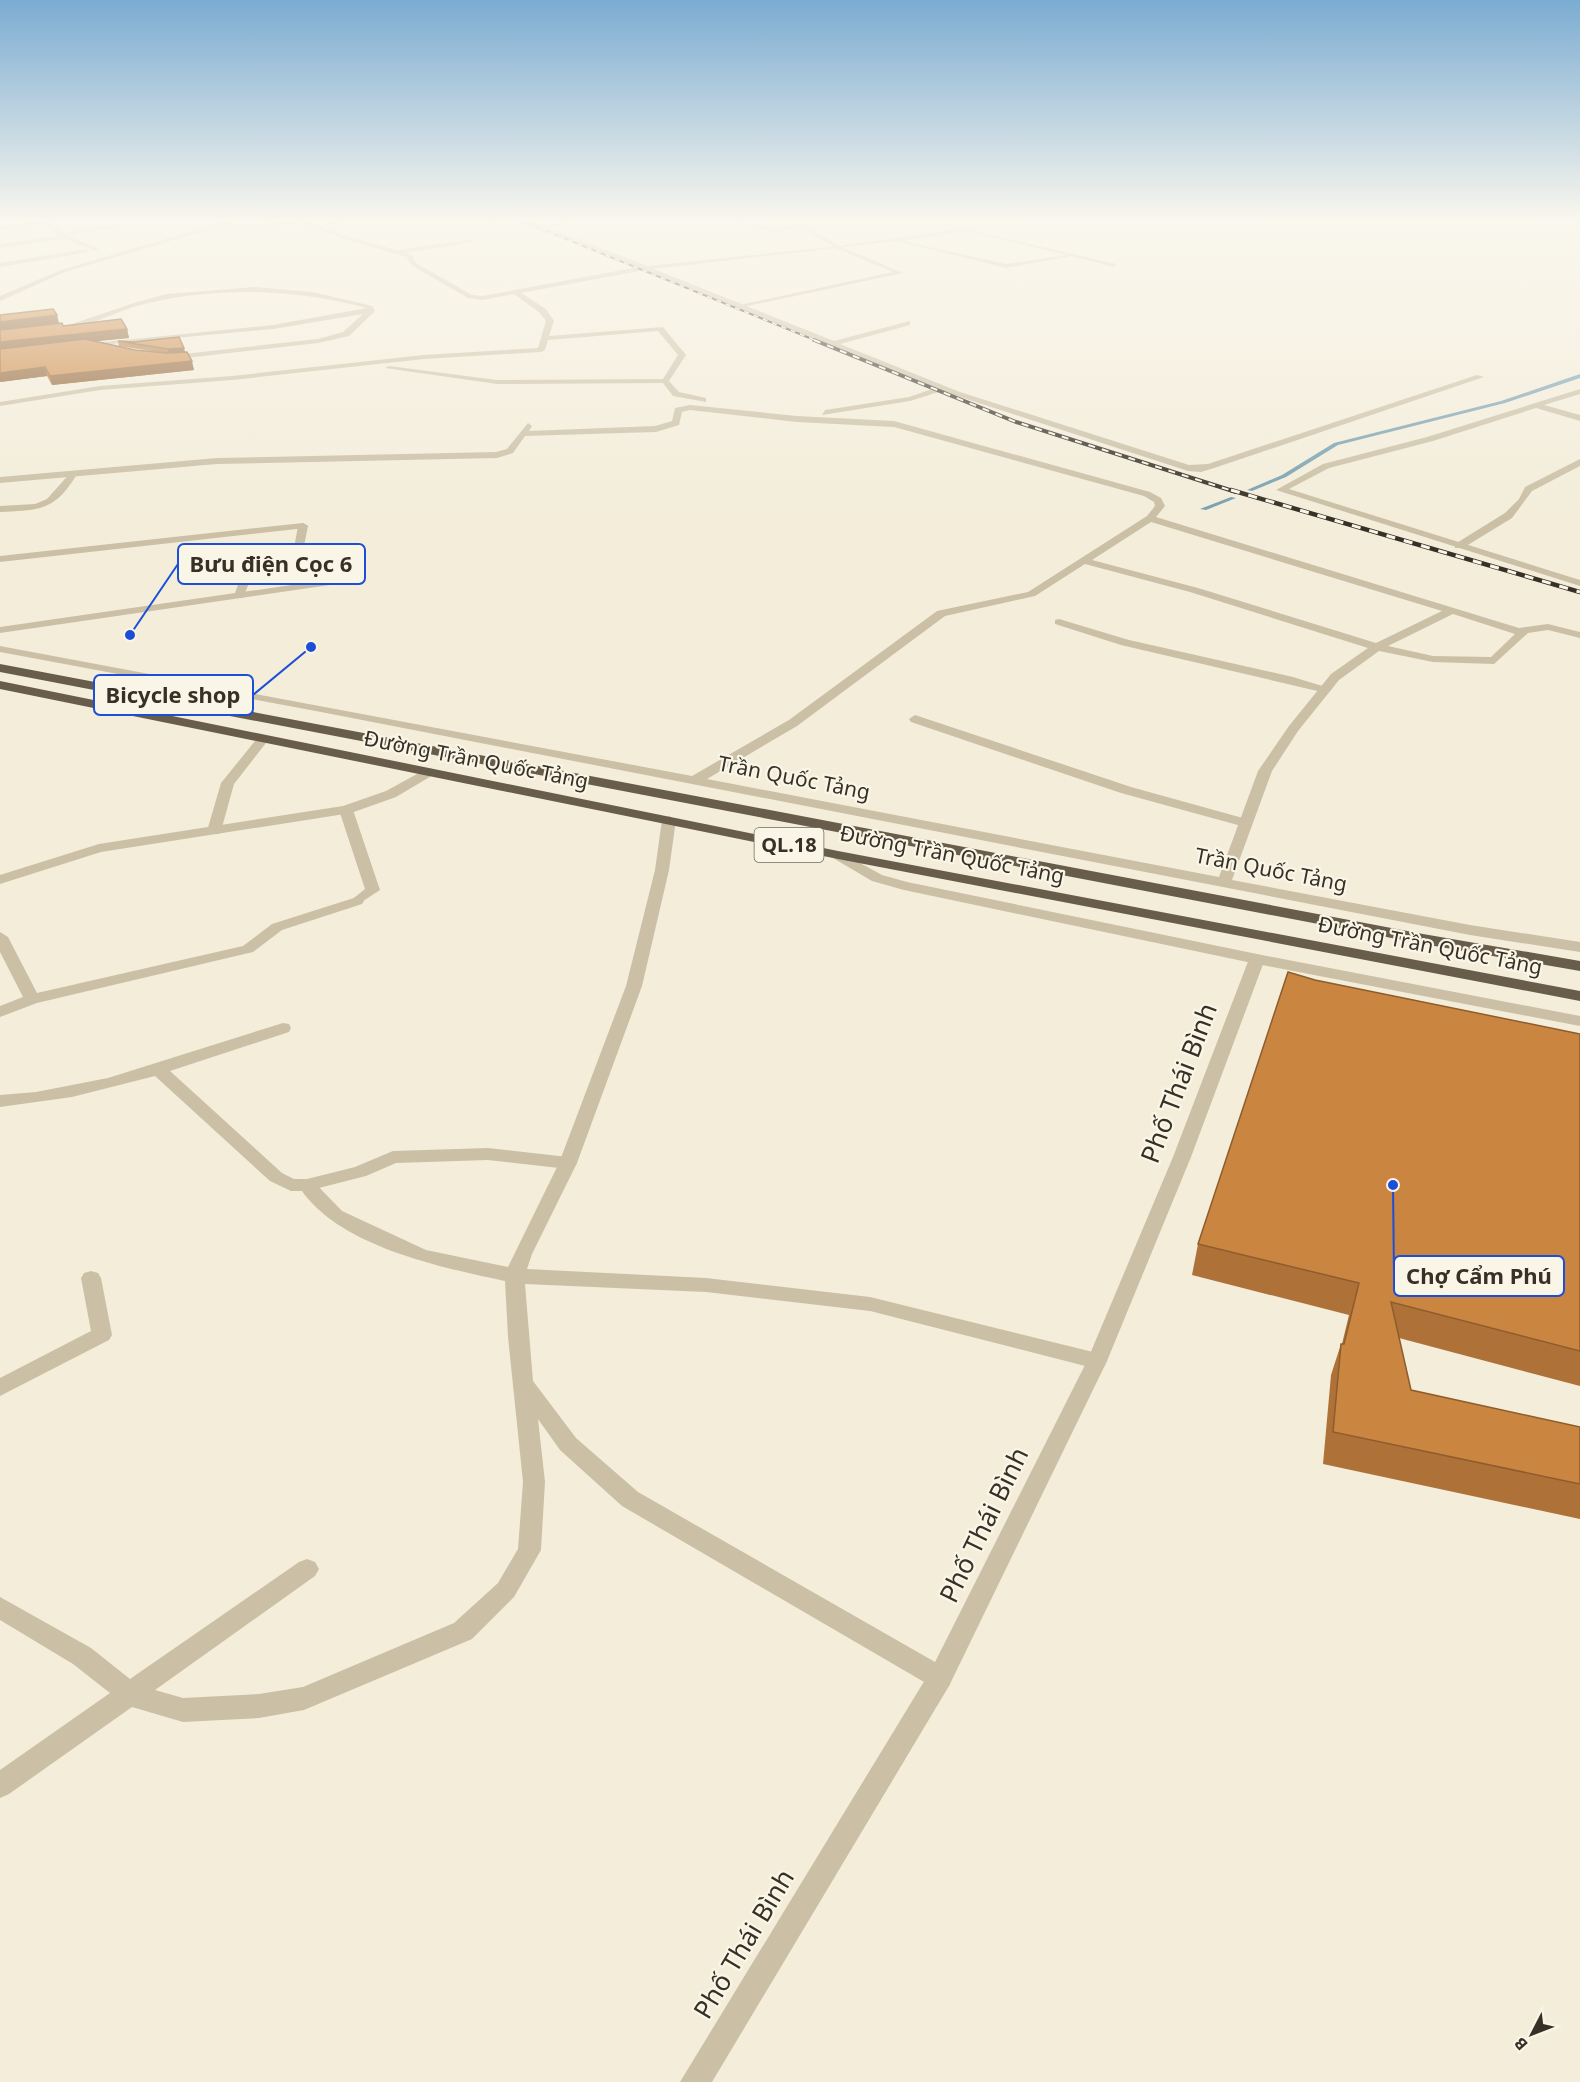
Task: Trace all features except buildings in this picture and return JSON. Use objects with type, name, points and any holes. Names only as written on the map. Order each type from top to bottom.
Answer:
[{"type":"highway","name":"Đường Trần Quốc Tảng","points":[[0,668],[1423,939],[1580,966]]},
{"type":"highway","name":"Đường Trần Quốc Tảng","points":[[0,686],[838,855],[1580,996]]},
{"type":"street","points":[[66,327],[89,324],[97,318]]},
{"type":"street","points":[[66,347],[273,327],[327,318]]},
{"type":"street","points":[[159,357],[212,355],[318,341],[346,334],[363,318]]},
{"type":"street","points":[[0,404],[100,388],[449,355],[537,352],[544,346],[550,321],[548,318]]},
{"type":"street","points":[[768,318],[957,394],[1172,465],[1201,469],[1480,377]]},
{"type":"street","points":[[833,344],[907,323]]},
{"type":"street","points":[[546,338],[660,329],[682,355],[665,381]]},
{"type":"street","points":[[87,344],[118,351]]},
{"type":"street","points":[[368,364],[498,382],[665,381]]},
{"type":"street","points":[[665,381],[676,394],[692,398],[823,413],[910,399],[943,388]]},
{"type":"street","points":[[1580,391],[1430,439],[1326,466],[1281,490],[1580,583]]},
{"type":"street","points":[[1535,405],[1580,418]]},
{"type":"street","points":[[522,434],[656,429],[676,423],[678,410],[690,407],[797,419],[894,424],[1147,494],[1158,501],[1160,506],[1153,519],[1031,594],[941,613],[793,723],[693,780]]},
{"type":"street","points":[[0,480],[246,460],[497,455],[510,451],[529,425]]},
{"type":"street","points":[[1460,546],[1515,512],[1523,504],[1528,489],[1580,462]]},
{"type":"street","points":[[0,509],[52,503],[62,493],[72,474]]},
{"type":"street","points":[[1153,519],[1523,632],[1548,627],[1580,634]]},
{"type":"street","points":[[0,560],[303,526],[299,549],[244,581],[239,596]]},
{"type":"street","points":[[1084,561],[1194,590],[1377,646],[1433,659],[1494,661],[1523,632]]},
{"type":"street","points":[[0,630],[326,583]]},
{"type":"street","points":[[1224,883],[1265,771],[1293,729],[1335,677],[1377,646],[1453,610]]},
{"type":"street","points":[[1059,622],[1129,645],[1262,672],[1326,689]]},
{"type":"street","name":"Trần Quốc Tảng","points":[[0,649],[1458,928],[1580,947]]},
{"type":"street","points":[[915,719],[1126,790],[1245,824]]},
{"type":"street","points":[[214,831],[228,783],[263,739]]},
{"type":"street","points":[[0,880],[99,848],[346,810],[391,794],[428,772]]},
{"type":"street","points":[[0,1012],[32,999],[248,949],[277,927],[357,902],[372,890],[346,810]]},
{"type":"street","points":[[0,1608],[82,1656],[129,1694],[183,1710],[259,1706],[304,1698],[463,1631],[506,1590],[529,1550],[534,1482],[515,1276],[522,1254],[568,1163],[634,986],[662,870],[669,820]]},
{"type":"street","points":[[838,855],[877,878],[904,886],[1257,959],[1580,1021]]},
{"type":"street","points":[[0,937],[32,999]]},
{"type":"street","name":"Phố Thái Bình","points":[[695,2082],[940,1678],[1097,1361],[1182,1157],[1257,959]]},
{"type":"street","points":[[0,1101],[108,1084],[196,1060],[283,1029]]},
{"type":"street","points":[[158,1070],[276,1176],[291,1185],[307,1185],[360,1172],[393,1157],[488,1154],[568,1163]]},
{"type":"street","points":[[307,1185],[335,1216],[422,1256],[515,1276],[706,1285],[870,1304],[1097,1361]]},
{"type":"street","points":[[0,1388],[102,1335],[91,1278]]},
{"type":"street","points":[[524,1384],[568,1444],[630,1499],[940,1678]]},
{"type":"street","points":[[0,1785],[307,1569]]},
{"type":"waterway","points":[[1250,490],[1284,476],[1336,444],[1503,402],[1580,376]]},
{"type":"waterway","points":[[1204,509],[1233,498]]},
{"type":"railway","points":[[761,318],[817,341]]},
{"type":"railway","points":[[814,340],[1016,422],[1236,492]]},
{"type":"railway","points":[[1231,490],[1580,592]]},
{"type":"place","name":"Bưu điện Cọc 6","points":[[130,635]]},
{"type":"place","name":"Bicycle shop","points":[[311,647]]},
{"type":"place","name":"Chợ Cẩm Phú","points":[[1393,1185]]}]
